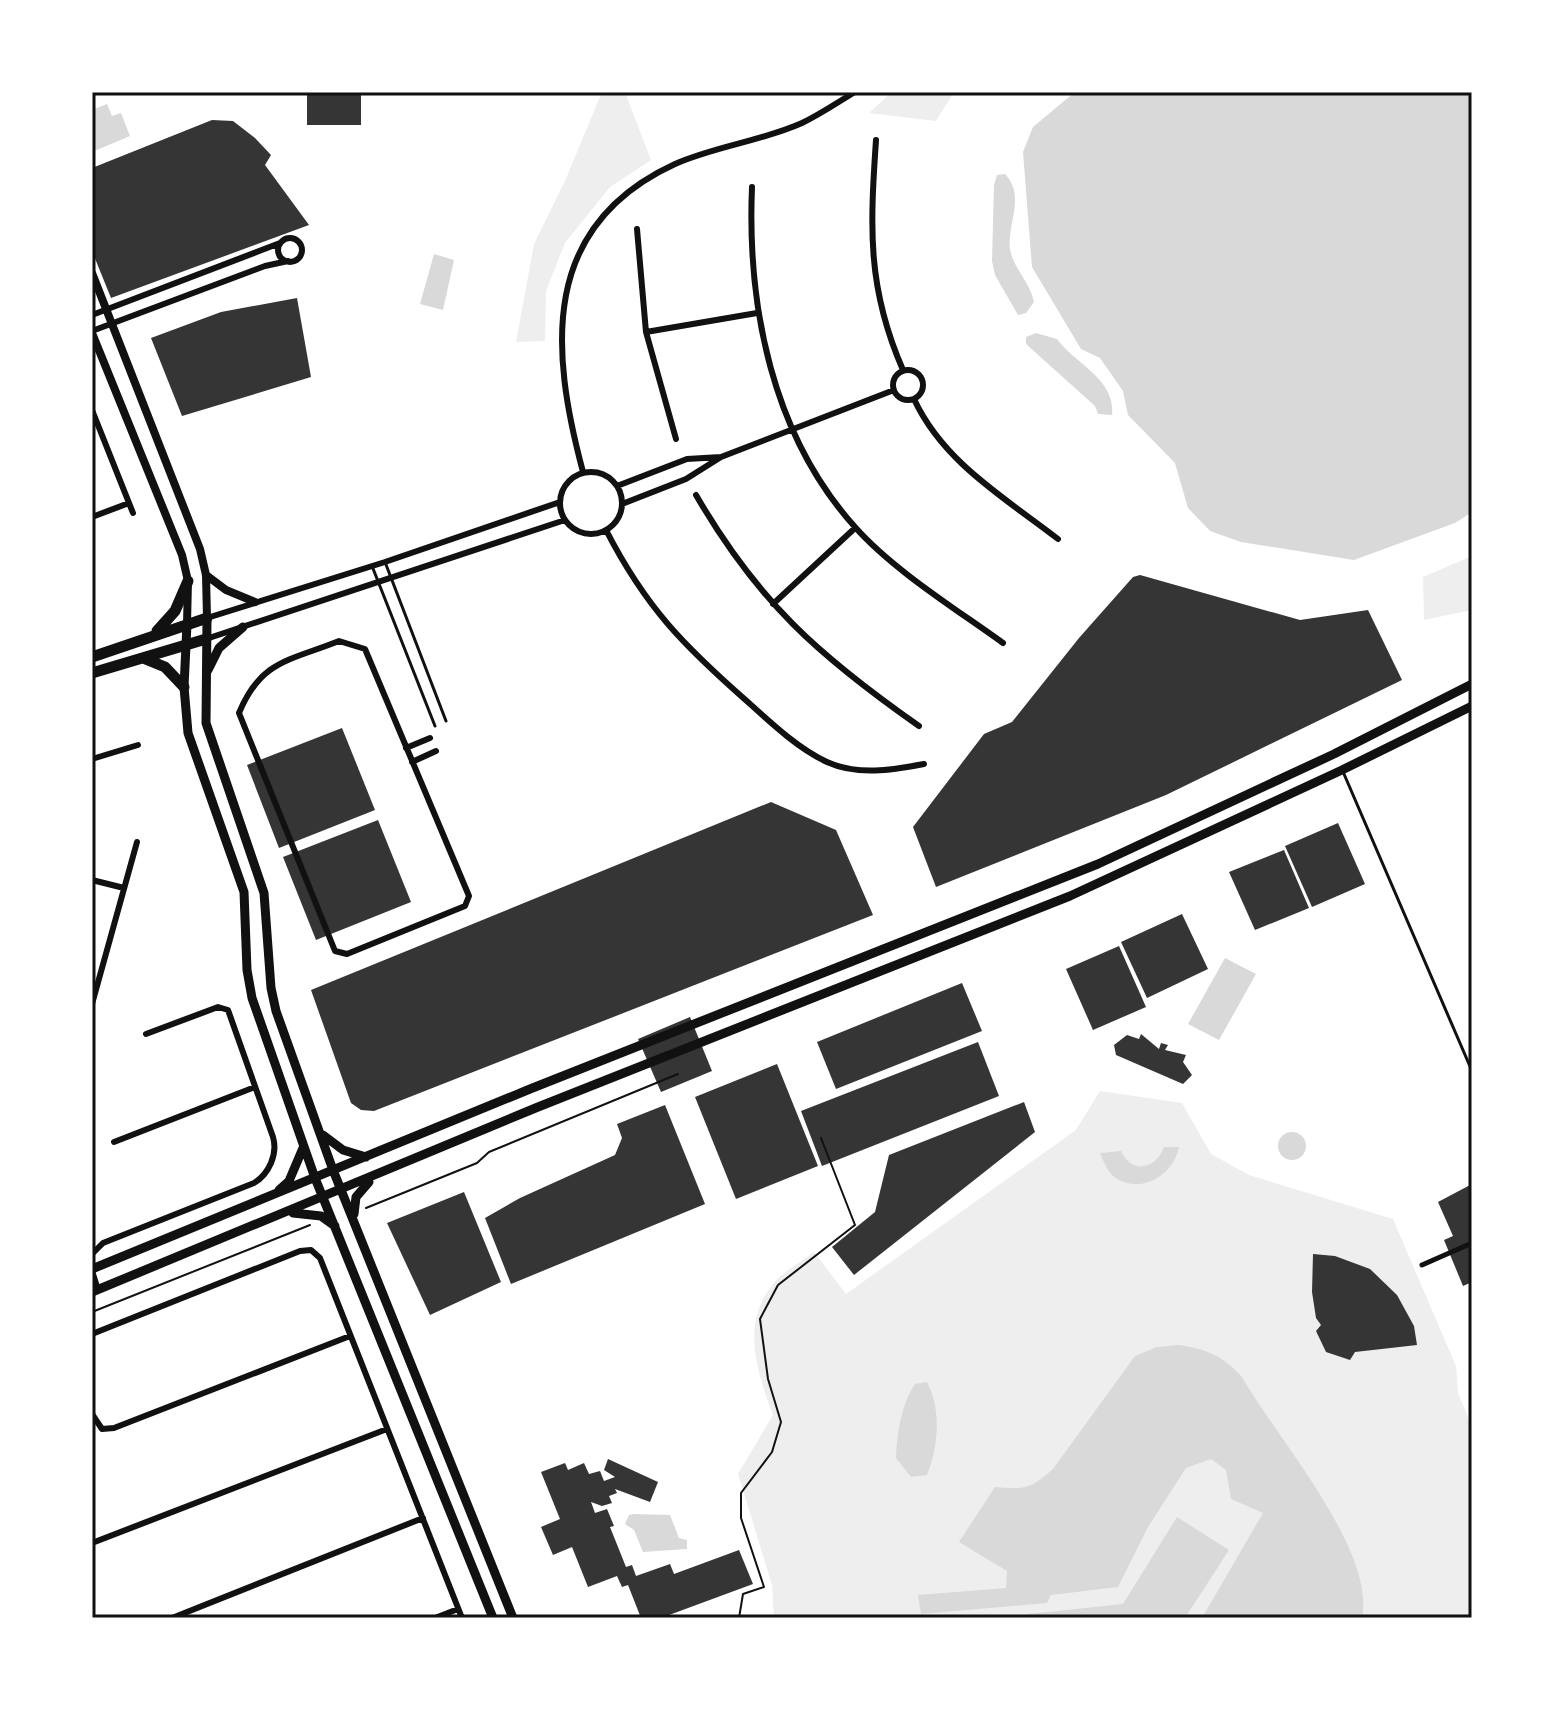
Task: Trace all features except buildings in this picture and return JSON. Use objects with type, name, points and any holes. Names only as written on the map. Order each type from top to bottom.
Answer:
[{"type":"highway","points":[[150,636],[175,611],[188,581]]},
{"type":"highway","points":[[92,657],[207,618]]},
{"type":"highway","points":[[92,673],[206,639]]},
{"type":"highway","points":[[141,658],[165,667],[184,687]]},
{"type":"main road","points":[[207,618],[205,677],[210,738],[264,893],[268,960],[276,1011],[333,1170],[513,1618]]},
{"type":"main road","points":[[187,624],[184,687],[188,733],[246,904],[249,983],[303,1147],[493,1618]]},
{"type":"main road","points":[[205,677],[219,648],[243,627]]},
{"type":"main road","points":[[92,1270],[333,1170],[1086,869],[1334,754],[1472,684]]},
{"type":"main road","points":[[95,1291],[552,1102],[1070,896],[1472,706]]},
{"type":"main road","points":[[1334,754],[1342,770]]},
{"type":"main road","points":[[320,1132],[343,1150],[366,1157]]},
{"type":"main road","points":[[274,1195],[289,1181],[303,1147]]},
{"type":"main road","points":[[354,1220],[356,1197],[375,1177]]},
{"type":"main road","points":[[289,1213],[321,1216],[337,1229]]},
{"type":"street","points":[[583,472],[574,439],[561,331],[566,287],[580,249],[598,219],[637,186],[677,163],[802,123],[855,92]]},
{"type":"street","points":[[876,140],[871,221],[874,283],[885,329],[903,370]]},
{"type":"street","points":[[752,187],[751,229],[757,313],[774,380],[793,429],[822,481],[855,528],[928,589],[1003,643]]},
{"type":"street","points":[[637,229],[646,332],[676,439]]},
{"type":"street","points":[[92,315],[280,243],[293,239],[301,246],[299,257],[265,266],[92,332],[182,555],[188,581],[187,624]]},
{"type":"street","points":[[280,243],[279,255],[288,261]]},
{"type":"street","points":[[92,273],[177,486],[206,575],[207,618],[560,502]]},
{"type":"street","points":[[646,332],[757,313]]},
{"type":"street","points":[[903,370],[914,371],[921,378],[922,389],[914,399],[900,397],[894,390],[894,378],[903,370]]},
{"type":"street","points":[[622,504],[686,479],[721,457],[894,390]]},
{"type":"street","points":[[914,399],[927,428],[947,453],[1058,539]]},
{"type":"street","points":[[92,410],[133,513]]},
{"type":"street","points":[[617,486],[687,459],[721,457]]},
{"type":"street","points":[[583,472],[602,473],[617,486],[622,504],[617,519],[606,530],[579,532],[565,520],[560,502],[564,486],[583,472]]},
{"type":"street","points":[[696,495],[746,574],[799,633],[847,675],[919,726]]},
{"type":"street","points":[[92,517],[129,503]]},
{"type":"street","points":[[206,639],[565,520]]},
{"type":"street","points":[[773,604],[855,528]]},
{"type":"street","points":[[606,530],[631,580],[665,625],[683,646],[772,724],[826,761],[842,767],[887,771],[924,764]]},
{"type":"street","points":[[206,575],[226,590],[255,602]]},
{"type":"street","points":[[339,641],[365,649],[412,762],[469,896],[465,906],[347,954],[335,951],[239,713],[251,685],[270,668],[339,641]]},
{"type":"street","points":[[406,748],[430,738]]},
{"type":"street","points":[[92,759],[138,745]]},
{"type":"street","points":[[412,762],[436,751]]},
{"type":"street","points":[[92,1004],[137,842]]},
{"type":"street","points":[[92,880],[124,888]]},
{"type":"street","points":[[92,970],[102,965]]},
{"type":"street","points":[[92,1254],[103,1243],[262,1178],[276,1145],[228,1010],[218,1007],[146,1034]]},
{"type":"street","points":[[114,1142],[255,1087]]},
{"type":"street","points":[[1422,1265],[1472,1243]]},
{"type":"street","points":[[92,1334],[300,1251],[311,1250],[320,1258],[462,1618]]},
{"type":"street","points":[[92,1270],[95,1291]]},
{"type":"street","points":[[92,1414],[102,1429],[114,1428],[350,1336]]},
{"type":"street","points":[[92,1543],[387,1429]]},
{"type":"street","points":[[172,1618],[423,1518]]},
{"type":"street","points":[[435,1618],[458,1609]]},
{"type":"lane","points":[[385,562],[446,721]]},
{"type":"lane","points":[[372,566],[435,726]]},
{"type":"lane","points":[[1342,770],[1472,1071]]},
{"type":"path","points":[[364,1208],[477,1163],[489,1152],[678,1074]]},
{"type":"path","points":[[739,1618],[743,1594],[764,1587],[741,1518],[741,1493],[772,1452],[781,1422],[768,1379],[760,1319],[778,1285],[855,1225],[821,1138]]},
{"type":"path","points":[[92,1312],[319,1223]]},
{"type":"shaded area","points":[[602,92],[625,92],[651,160],[610,187],[565,243],[546,291],[545,341],[516,342],[534,244],[565,181]]},
{"type":"shaded area","points":[[892,92],[954,92],[936,121],[869,113]]},
{"type":"shaded area","points":[[1075,92],[1472,92],[1472,512],[1455,523],[1354,560],[1241,542],[1210,531],[1188,508],[1175,463],[1128,415],[1123,391],[1100,358],[1081,349],[1032,267],[1023,152],[1033,127]]},
{"type":"shaded area","points":[[107,104],[112,116],[121,113],[130,136],[92,152],[92,110]]},
{"type":"shaded area","points":[[1005,174],[1011,182],[1015,201],[1010,249],[1034,302],[1026,313],[1018,315],[995,275],[992,261],[994,185],[997,175]]},
{"type":"shaded area","points":[[434,254],[454,260],[443,310],[420,304]]},
{"type":"shaded area","points":[[1036,333],[1057,339],[1101,381],[1111,402],[1112,415],[1098,414],[1095,406],[1026,344],[1026,337]]},
{"type":"shaded area","points":[[1472,556],[1472,610],[1424,620],[1423,577]]},
{"type":"shaded area","points":[[1225,958],[1256,974],[1219,1040],[1188,1024]]},
{"type":"shaded area","points":[[1100,1091],[1182,1103],[1211,1154],[1249,1175],[1393,1219],[1456,1366],[1458,1393],[1472,1427],[1472,1618],[774,1618],[772,1585],[738,1474],[773,1415],[757,1365],[755,1348],[757,1314],[764,1298],[778,1279],[814,1252],[846,1294],[1076,1130]]},
{"type":"shaded area","points":[[1292,1132],[1302,1136],[1306,1146],[1302,1156],[1292,1160],[1282,1156],[1278,1146],[1282,1136]]},
{"type":"shaded area","points":[[1164,1147],[1179,1147],[1171,1166],[1156,1179],[1137,1184],[1114,1177],[1100,1153],[1121,1151],[1131,1164],[1144,1166],[1155,1160]]},
{"type":"shaded area","points":[[1179,1345],[1214,1355],[1242,1377],[1339,1528],[1354,1560],[1362,1591],[1362,1618],[1202,1618],[1263,1513],[1231,1499],[1226,1470],[1211,1459],[1186,1468],[1148,1527],[1118,1587],[1051,1595],[1047,1603],[921,1614],[918,1595],[1006,1588],[1007,1571],[959,1542],[995,1487],[1027,1487],[1045,1476],[1135,1356],[1157,1347]]},
{"type":"shaded area","points":[[927,1382],[935,1405],[937,1429],[934,1453],[927,1475],[911,1477],[896,1458],[899,1430],[906,1401],[915,1384]]},
{"type":"shaded area","points":[[629,1515],[670,1515],[679,1538],[687,1540],[687,1549],[643,1552],[634,1530],[625,1524]]},
{"type":"shaded area","points":[[1177,1517],[1229,1550],[1185,1618],[1030,1618],[1028,1614],[1123,1604]]}]
